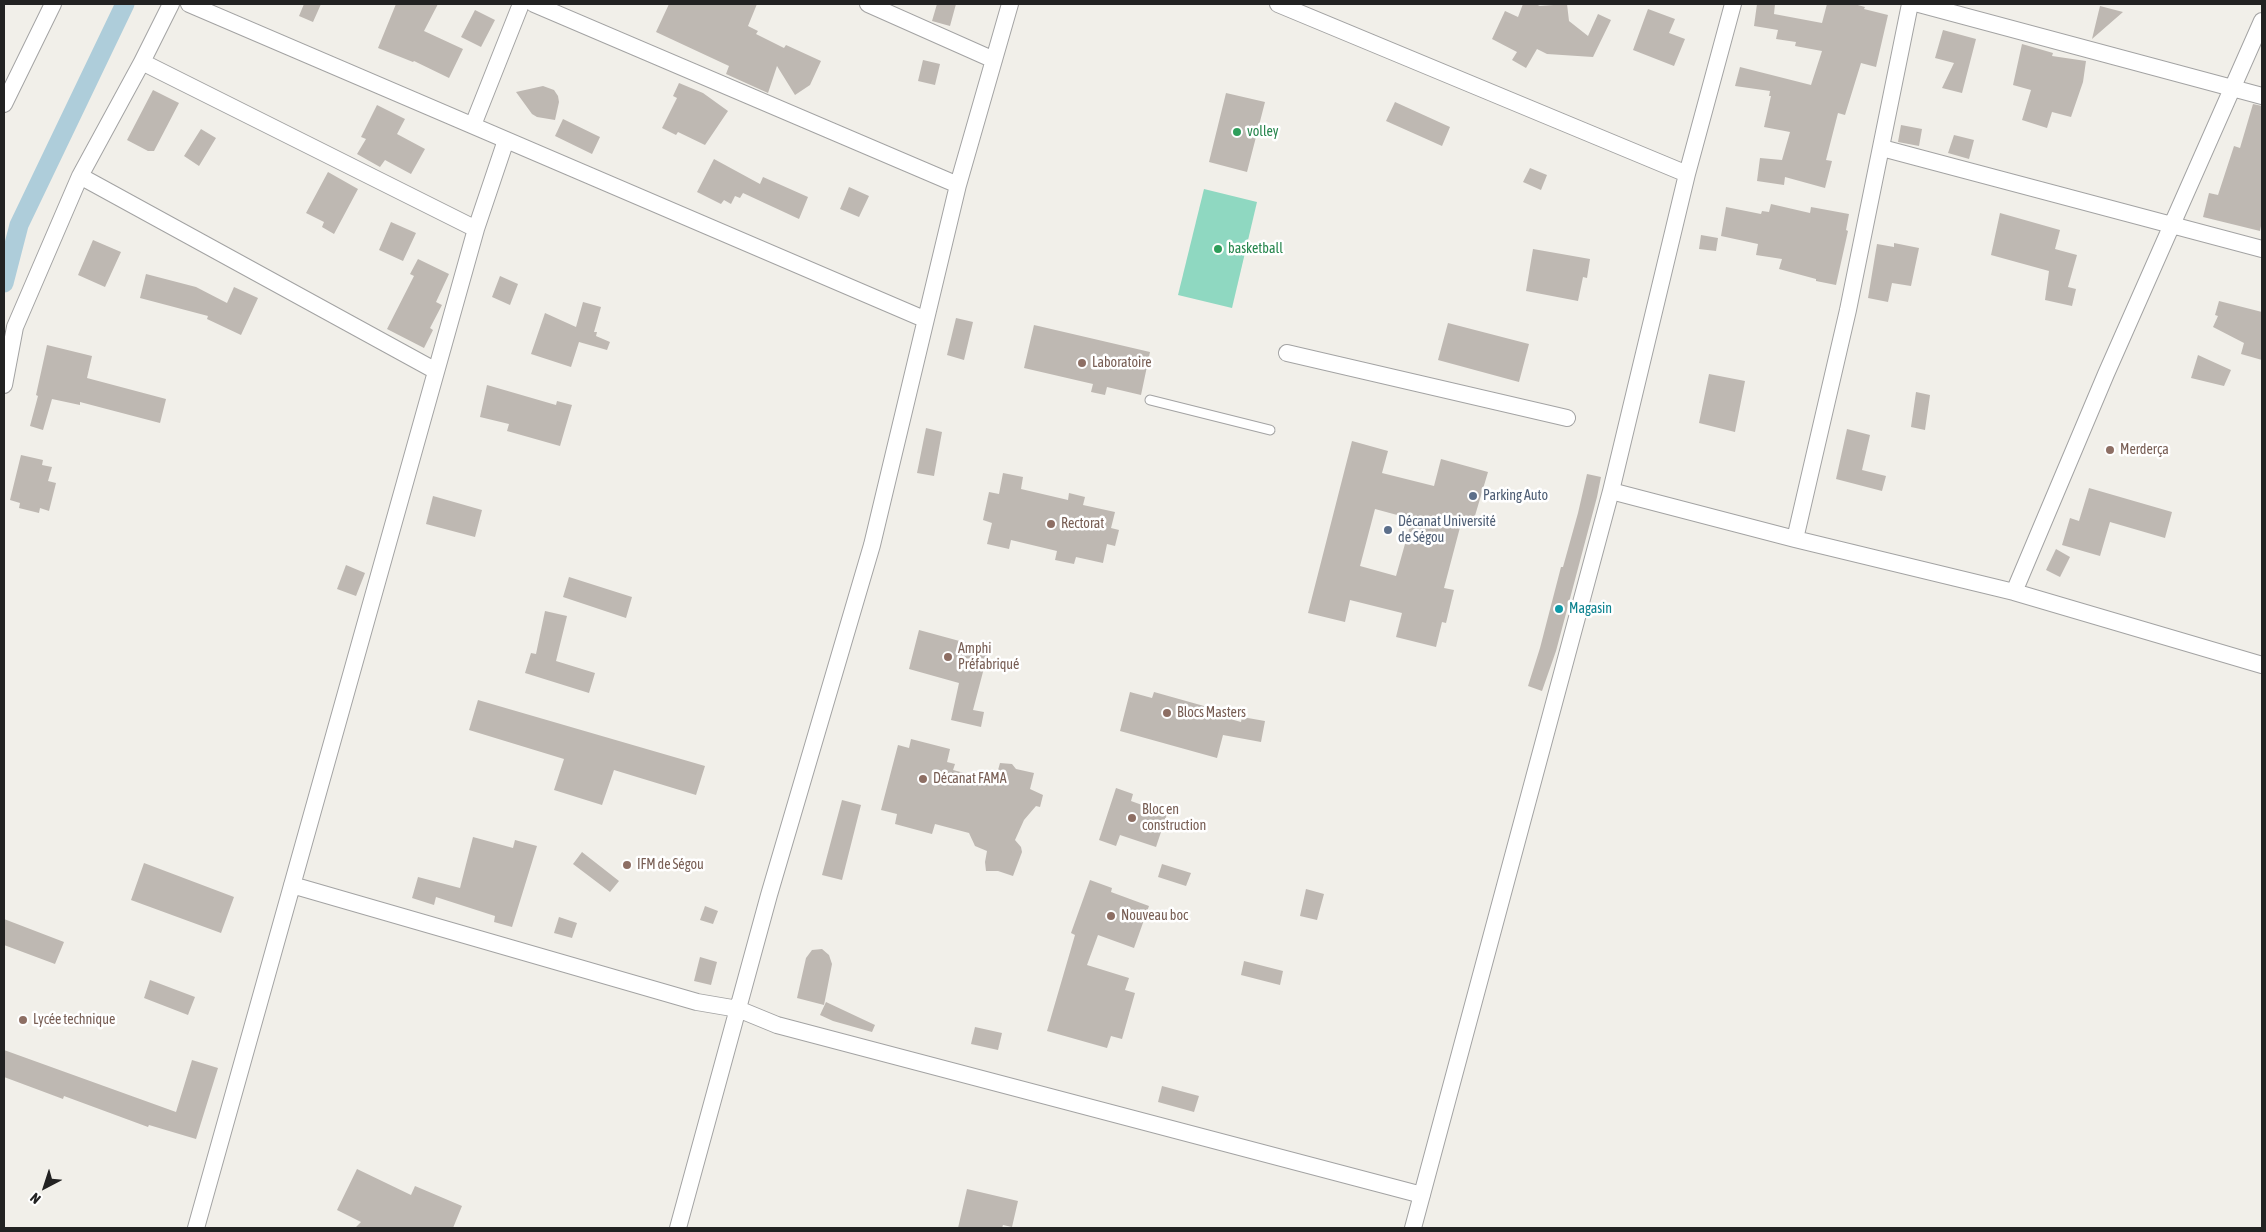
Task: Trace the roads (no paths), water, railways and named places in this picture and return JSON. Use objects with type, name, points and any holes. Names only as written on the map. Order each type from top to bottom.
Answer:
[{"type":"street","points":[[4,104],[54,4]]},
{"type":"street","points":[[4,385],[14,327],[80,176],[142,62],[170,4]]},
{"type":"street","points":[[189,4],[924,319]]},
{"type":"street","points":[[473,125],[521,4]]},
{"type":"street","points":[[534,4],[958,185]]},
{"type":"street","points":[[868,4],[994,60]]},
{"type":"street","points":[[678,1228],[738,1008],[872,545],[924,319],[958,185],[1010,4]]},
{"type":"street","points":[[1278,4],[1687,174]]},
{"type":"street","points":[[1413,1228],[1611,491],[1687,174],[1733,4]]},
{"type":"street","points":[[1795,539],[1848,310],[1910,4]]},
{"type":"street","points":[[1919,4],[2262,96]]},
{"type":"street","points":[[2014,592],[2171,224],[2262,21]]},
{"type":"street","points":[[142,62],[476,229]]},
{"type":"street","points":[[196,1228],[476,229],[506,140]]},
{"type":"street","points":[[1882,148],[2262,249]]},
{"type":"street","points":[[80,176],[436,371]]},
{"type":"street","points":[[1288,352],[1566,418]]},
{"type":"street","points":[[1611,491],[1795,539],[2014,592],[2262,662]]},
{"type":"street","points":[[292,885],[697,1002],[738,1008],[777,1025],[1422,1195]]},
{"type":"lane","points":[[1150,400],[1270,430]]},
{"type":"waterway","points":[[4,283],[19,225],[125,4]]},
{"type":"place","name":"volley","points":[[1237,132]]},
{"type":"place","name":"basketball","points":[[1218,249]]},
{"type":"place","name":"Laboratoire","points":[[1082,363]]},
{"type":"place","name":"Merderça","points":[[2110,450]]},
{"type":"place","name":"Parking Auto","points":[[1473,496]]},
{"type":"place","name":"Rectorat","points":[[1051,524]]},
{"type":"place","name":"Décanat Université de Ségou","points":[[1388,530]]},
{"type":"place","name":"Magasin","points":[[1559,609]]},
{"type":"place","name":"Amphi Préfabriqué","points":[[948,657]]},
{"type":"place","name":"Blocs Masters","points":[[1167,713]]},
{"type":"place","name":"Décanat FAMA","points":[[923,779]]},
{"type":"place","name":"Bloc en construction","points":[[1132,818]]},
{"type":"place","name":"IFM de Ségou","points":[[627,865]]},
{"type":"place","name":"Nouveau boc","points":[[1111,916]]},
{"type":"place","name":"Lycée technique","points":[[23,1020]]}]
